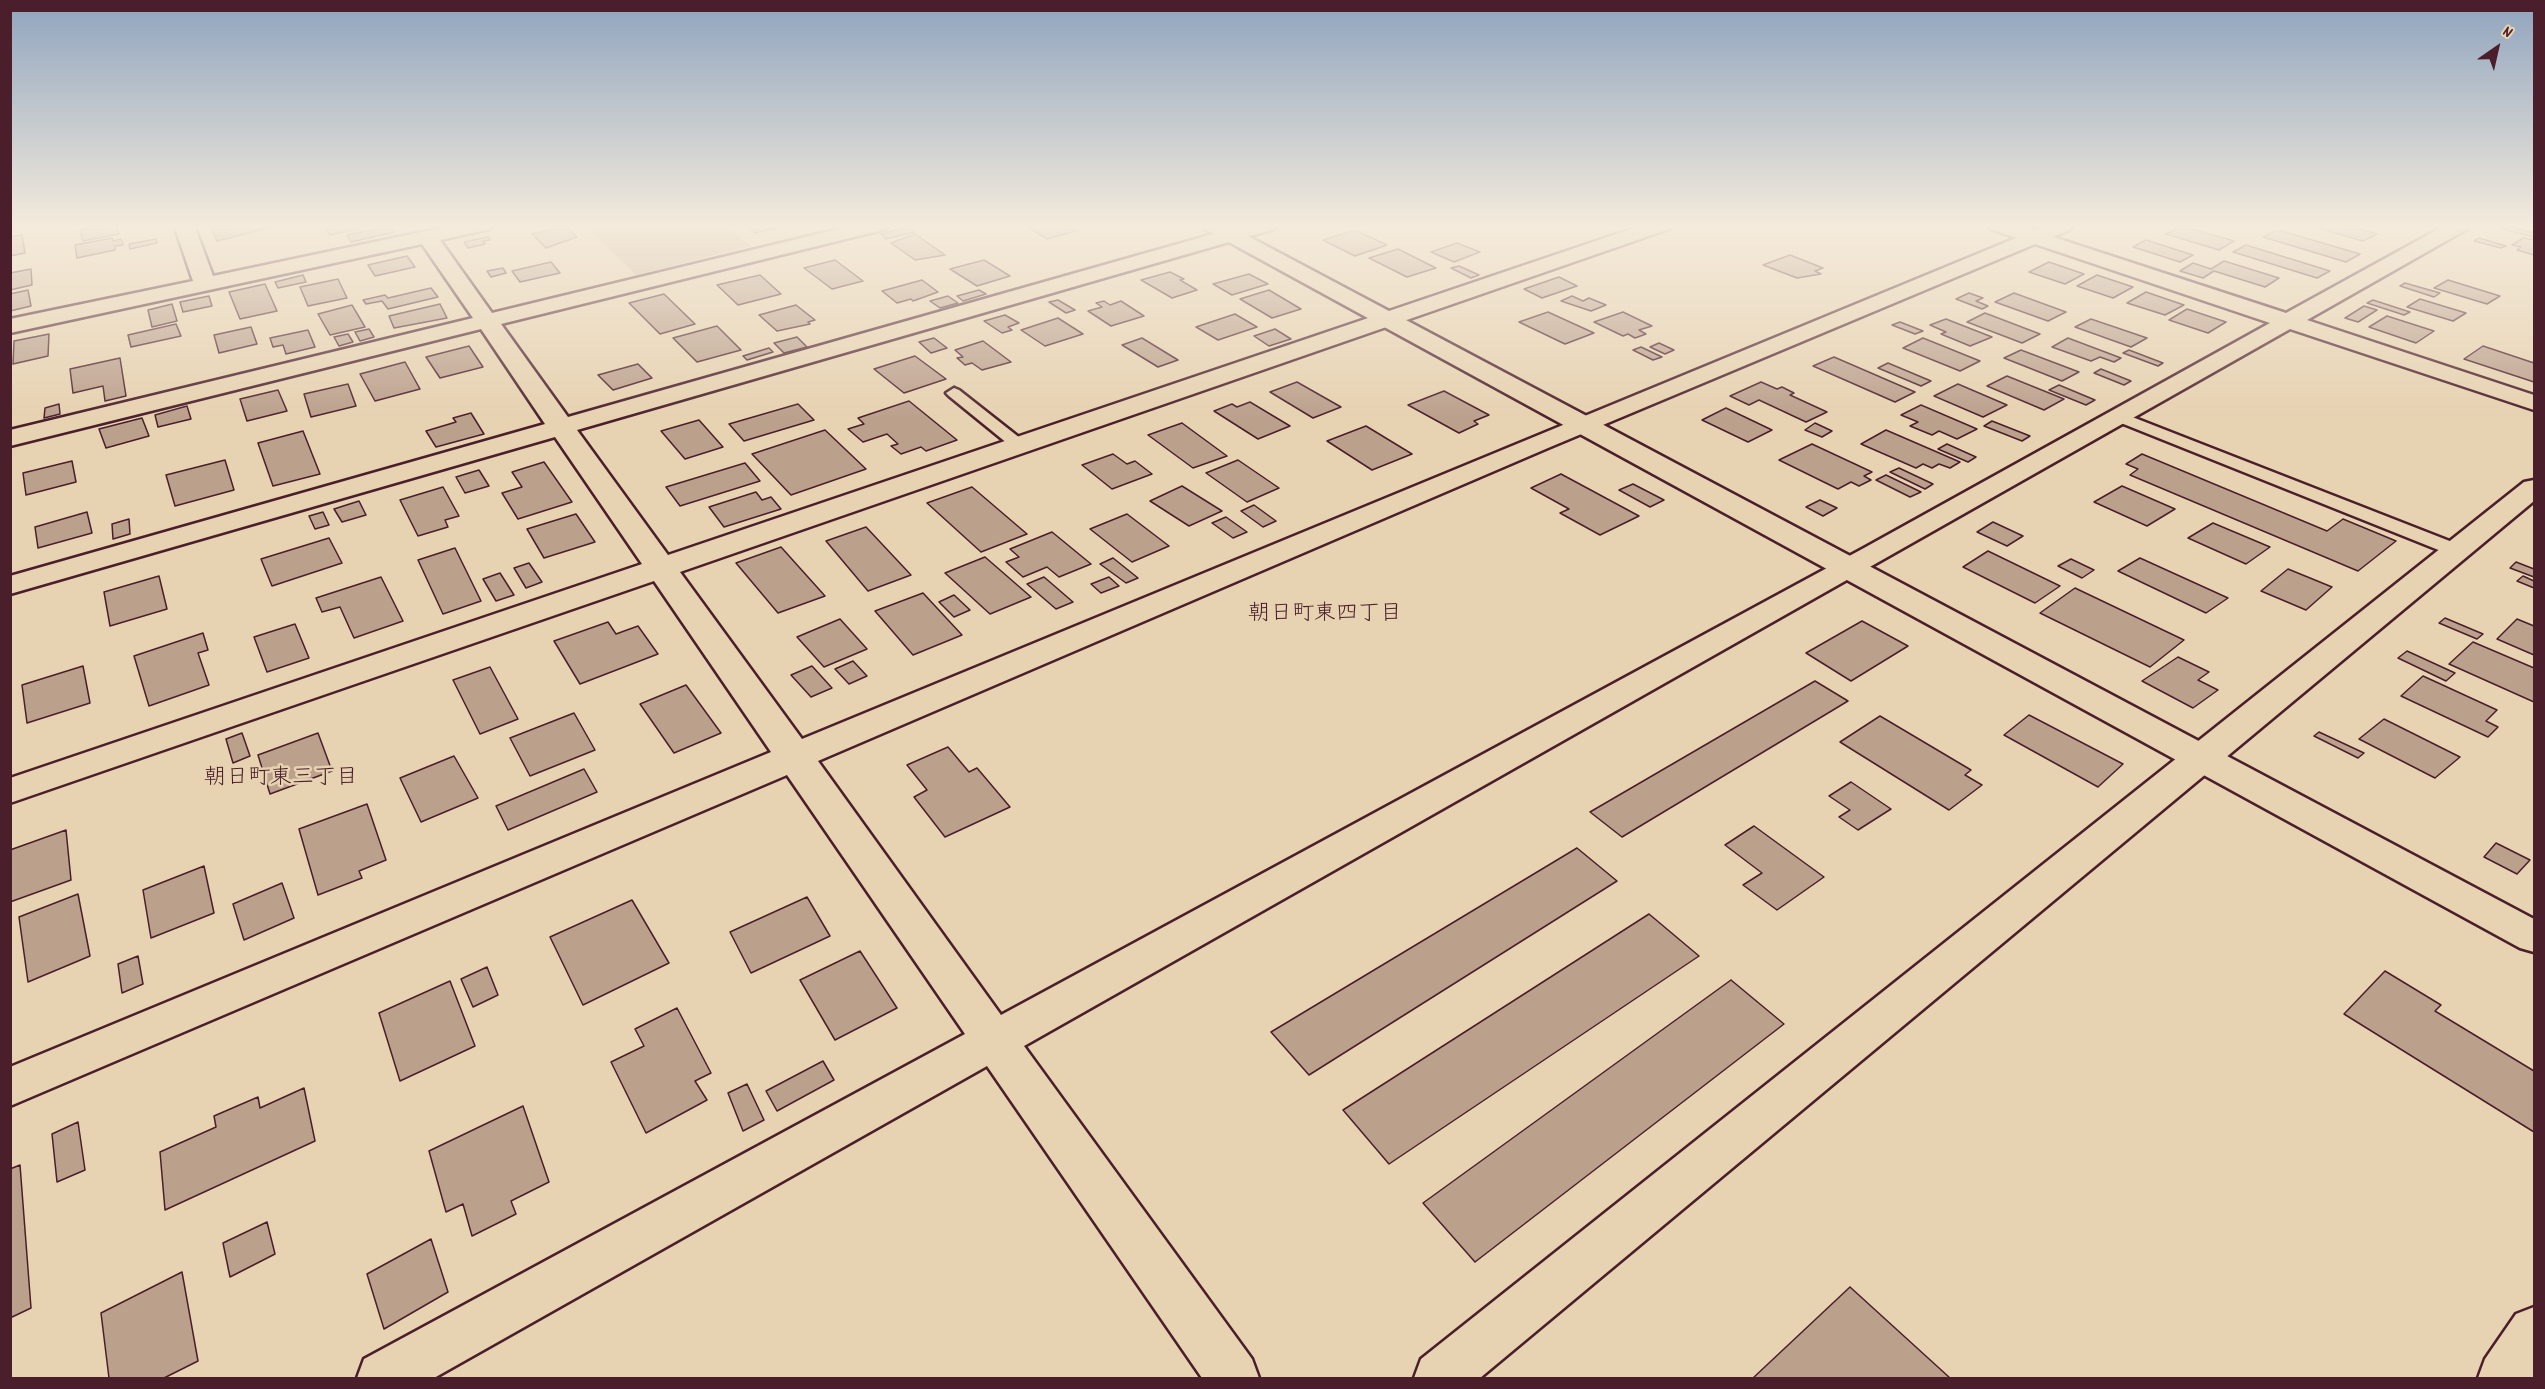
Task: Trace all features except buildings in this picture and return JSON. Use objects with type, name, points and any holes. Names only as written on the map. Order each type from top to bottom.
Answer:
[{"type":"street","points":[[10,326],[182,290]]},
{"type":"street","points":[[465,290],[1233,1378]]},
{"type":"street","points":[[10,438],[618,290]]},
{"type":"street","points":[[10,585],[563,428],[1022,290]]},
{"type":"street","points":[[1331,290],[1849,566],[2535,937]]},
{"type":"street","points":[[10,791],[1471,290]]},
{"type":"street","points":[[10,1087],[1909,290]]},
{"type":"street","points":[[2193,290],[2535,404]]},
{"type":"street","points":[[382,1378],[1849,566],[2343,290]]},
{"type":"street","points":[[1440,1378],[2535,488]]},
{"type":"street","points":[[2504,1378],[2535,1332]]},
{"type":"lane","points":[[954,393],[1019,445]]},
{"type":"lane","points":[[2117,416],[2458,551]]},
{"type":"district","name":"朝日町東四丁目","points":[[1325,616]]},
{"type":"district","name":"朝日町東三丁目","points":[[281,780]]}]
